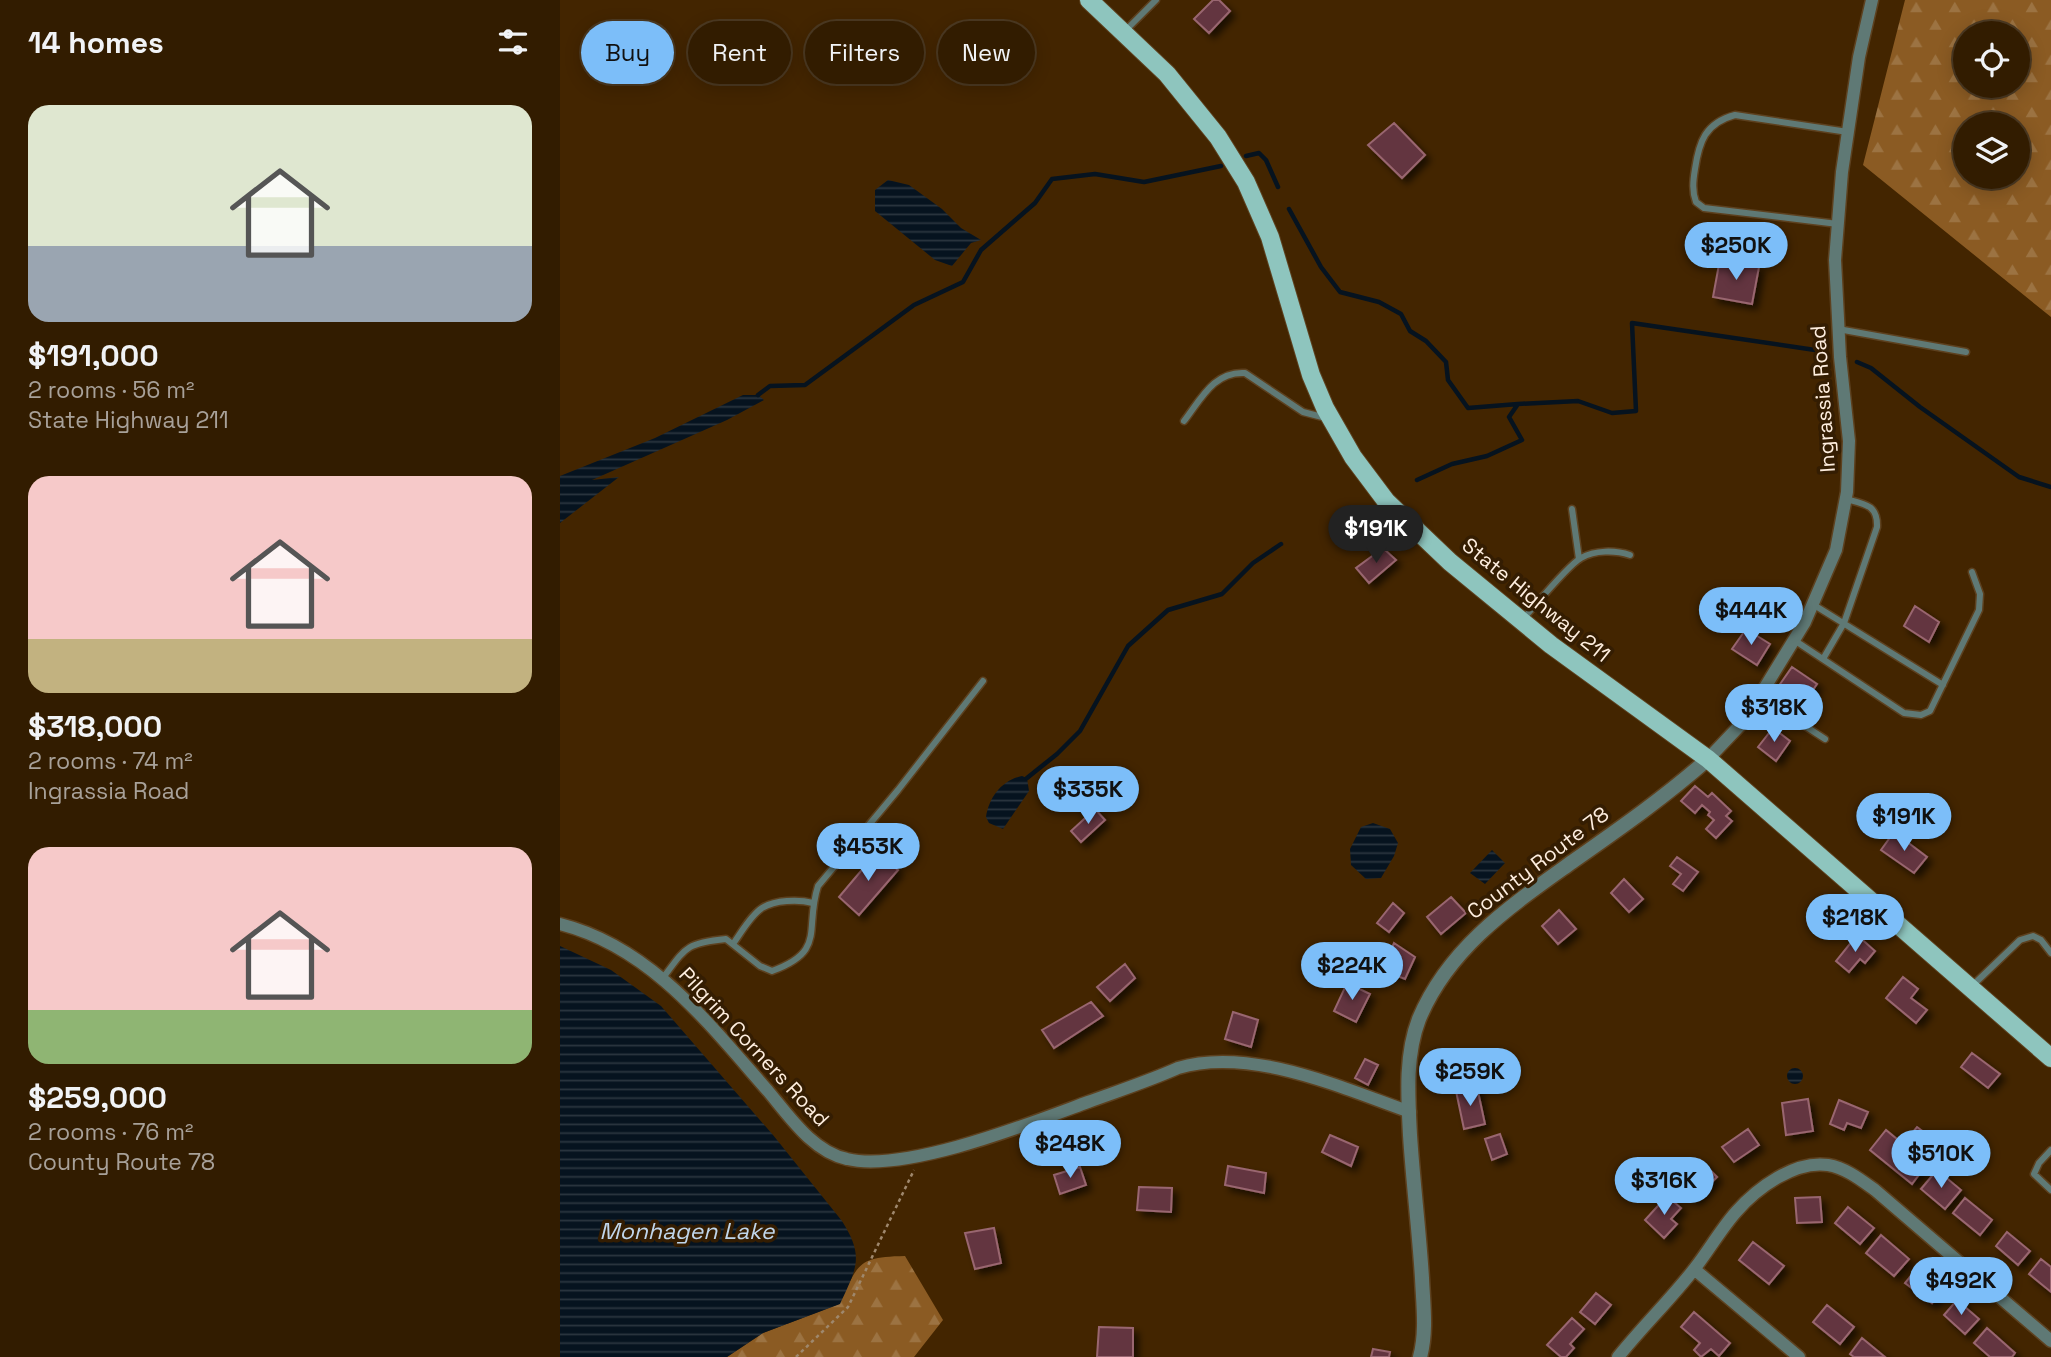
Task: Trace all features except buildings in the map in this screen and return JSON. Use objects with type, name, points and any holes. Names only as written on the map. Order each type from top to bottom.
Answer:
[{"type":"main road","name":"State Highway 211","points":[[1093,1],[1175,84],[1218,137],[1246,182],[1270,237],[1311,375],[1353,457],[1386,501],[1450,562],[1551,645],[1708,759],[2051,1058]]},
{"type":"street","name":"Ingrassia Road","points":[[1708,759],[1745,720],[1794,640],[1814,604],[1836,550],[1846,499],[1849,441],[1838,329],[1835,260],[1848,132],[1859,57],[1872,0]]},
{"type":"street","name":"County Route 78","points":[[1420,1357],[1424,1312],[1410,1112],[1410,1053],[1419,1020],[1447,970],[1472,939],[1507,908],[1673,790],[1708,759]]},
{"type":"street","name":"Pilgrim Corners Road","points":[[560,924],[583,930],[618,947],[663,978],[698,1012],[800,1128],[824,1149],[845,1159],[867,1162],[921,1154],[996,1134],[1178,1068],[1209,1062],[1279,1069],[1410,1112]]},
{"type":"street","points":[[1618,1357],[1693,1269],[1737,1211],[1782,1175],[1806,1166],[1828,1165],[1850,1173],[1875,1190],[2051,1341]]},
{"type":"street","points":[[1693,1269],[1799,1357]]},
{"type":"lane","points":[[1124,32],[1156,0]]},
{"type":"lane","points":[[1838,224],[1704,208],[1696,202],[1693,181],[1698,147],[1707,131],[1723,118],[1735,115],[1848,132]]},
{"type":"lane","points":[[1838,329],[1966,352]]},
{"type":"lane","points":[[1184,421],[1217,379],[1234,372],[1245,373],[1303,412],[1332,420]]},
{"type":"lane","points":[[1823,659],[1844,623],[1877,527],[1876,512],[1871,505],[1846,499]]},
{"type":"lane","points":[[1572,509],[1579,559]]},
{"type":"lane","points":[[1522,621],[1579,559],[1595,553],[1617,551],[1630,555]]},
{"type":"lane","points":[[1794,640],[1904,713],[1921,715],[1930,711],[1979,610],[1980,594],[1972,572]]},
{"type":"lane","points":[[1814,604],[1943,685]]},
{"type":"lane","points":[[663,978],[683,952],[699,942],[726,940],[760,966],[772,971],[800,957],[810,945],[813,903],[818,886],[898,790],[982,681]]},
{"type":"lane","points":[[1759,696],[1825,739]]},
{"type":"lane","points":[[733,944],[762,908],[779,902],[813,903]]},
{"type":"lane","points":[[1970,988],[2020,940],[2033,936],[2041,940],[2051,953]]},
{"type":"lane","points":[[2051,1150],[2039,1163],[2034,1174],[2051,1190]]},
{"type":"path","points":[[796,1357],[848,1307],[921,1154]]},
{"type":"green space","points":[[1905,0],[2051,0],[2051,317],[1863,165]]},
{"type":"green space","points":[[905,1256],[943,1320],[914,1357],[727,1357],[763,1333],[839,1304],[856,1271],[868,1261]]},
{"type":"water","points":[[888,180],[909,185],[942,209],[961,228],[981,240],[971,243],[952,266],[935,260],[875,211],[875,190]]},
{"type":"water","points":[[743,395],[758,395],[764,400],[727,420],[592,480],[619,477],[560,523],[560,476],[655,438]]},
{"type":"water","points":[[1022,776],[1027,778],[1029,791],[1003,829],[989,823],[986,817],[993,796],[1008,781]]},
{"type":"water","points":[[1373,823],[1390,829],[1398,843],[1381,878],[1366,879],[1351,865],[1350,849],[1361,827]]},
{"type":"water","points":[[1492,850],[1505,863],[1485,884],[1470,873]]},
{"type":"water","name":"Monhagen Lake","points":[[560,946],[611,970],[661,1006],[773,1135],[842,1221],[854,1244],[856,1263],[840,1304],[763,1333],[727,1357],[560,1357]]},
{"type":"water","points":[[1795,1068],[1803,1076],[1795,1084],[1787,1076]]},
{"type":"waterway","points":[[1246,156],[1259,153],[1266,160],[1278,187]]},
{"type":"waterway","points":[[758,395],[770,386],[805,385],[914,305],[963,282],[981,250],[1035,203],[1052,179],[1095,174],[1144,182],[1221,166]]},
{"type":"waterway","points":[[1289,209],[1321,267],[1340,292],[1379,302],[1401,314],[1410,331],[1426,341],[1446,362],[1448,380],[1468,408],[1518,404]]},
{"type":"waterway","points":[[1417,480],[1452,464],[1487,456],[1522,440],[1509,417],[1518,404],[1578,401],[1612,413],[1636,411],[1632,323],[1815,350],[1826,354]]},
{"type":"waterway","points":[[1857,362],[1871,368],[1920,407],[2019,477],[2051,487]]},
{"type":"waterway","points":[[1027,778],[1080,731],[1128,646],[1168,610],[1222,594],[1253,563],[1281,544]]}]
